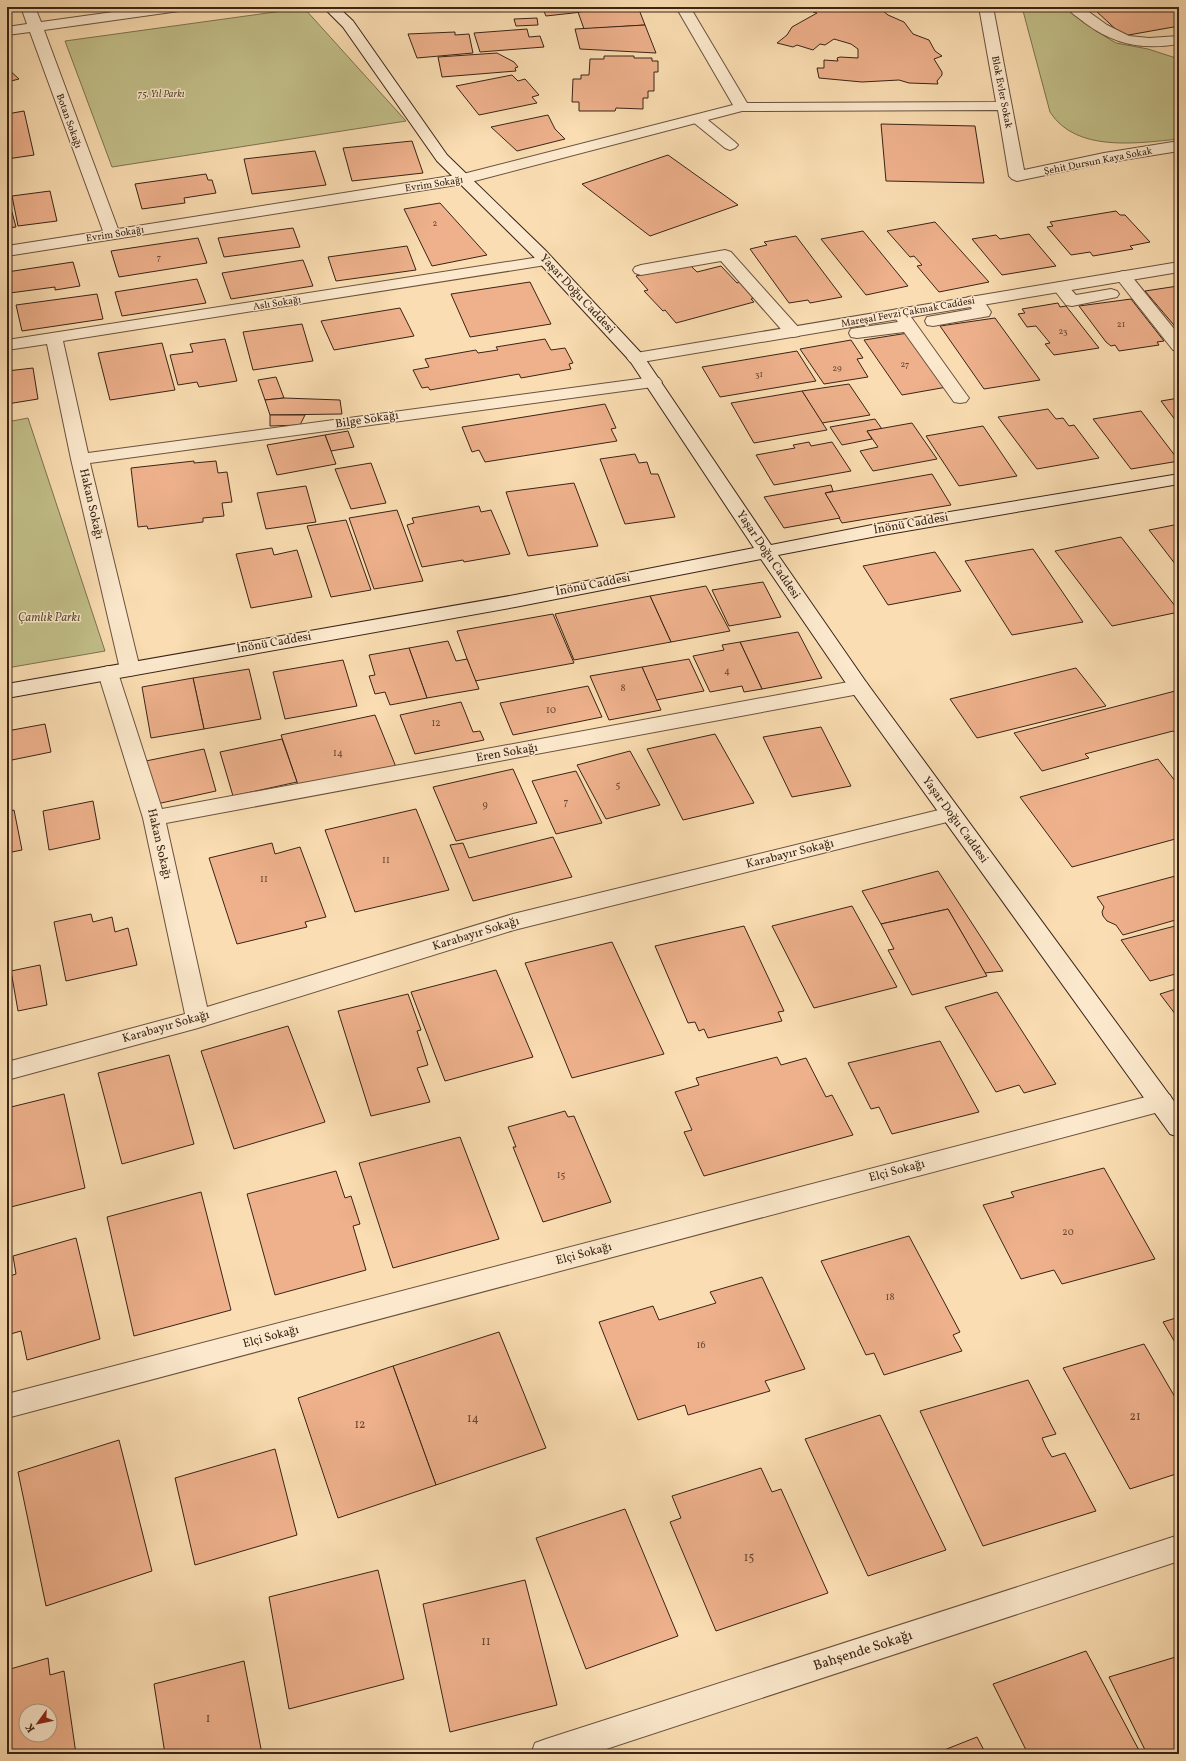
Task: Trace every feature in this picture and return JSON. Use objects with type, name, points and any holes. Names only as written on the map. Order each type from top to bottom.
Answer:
[{"type":"street","name":"Botan Sokağı","points":[[28,7],[34,28],[112,235]]},
{"type":"street","points":[[7,32],[179,7]]},
{"type":"street","name":"Yaşar Doğu Caddesi","points":[[330,7],[348,24],[442,158],[546,261],[636,358],[766,552],[859,687],[1179,1127]]},
{"type":"street","points":[[683,7],[742,108]]},
{"type":"street","name":"Blok Evler Sokak","points":[[986,7],[1017,176]]},
{"type":"street","points":[[1073,7],[1109,33],[1121,39],[1136,42],[1179,40]]},
{"type":"street","name":"Evrim Sokağı","points":[[7,251],[463,179],[742,108],[1004,106]]},
{"type":"street","points":[[698,119],[730,145]]},
{"type":"street","name":"Şehit Dursun Kaya Sokak","points":[[1017,176],[1104,158],[1179,146]]},
{"type":"street","points":[[641,270],[725,255],[793,332]]},
{"type":"street","name":"Aslı Sokağı","points":[[7,346],[546,261]]},
{"type":"street","name":"Mareşal Fevzi Çakmak Caddesi","points":[[636,358],[793,332],[904,320],[974,301],[1179,267]]},
{"type":"street","points":[[1123,276],[1179,346]]},
{"type":"street","points":[[1060,287],[1072,301],[1111,294]]},
{"type":"street","points":[[933,321],[983,312],[974,301]]},
{"type":"street","points":[[857,333],[904,320],[960,398]]},
{"type":"street","name":"Hakan Sokağı","points":[[54,338],[80,459],[130,669]]},
{"type":"street","name":"Bilge Sokağı","points":[[80,459],[653,382]]},
{"type":"street","name":"İnönü Caddesi","points":[[7,691],[515,600],[877,530],[1179,479]]},
{"type":"street","name":"Hakan Sokağı","points":[[108,673],[154,818],[198,1019]]},
{"type":"street","name":"Eren Sokağı","points":[[154,818],[859,687]]},
{"type":"street","name":"Karabayır Sokağı","points":[[7,1071],[198,1019],[513,922],[951,814]]},
{"type":"street","name":"Elçi Sokağı","points":[[7,1406],[1161,1102]]},
{"type":"street","name":"Bahşende Sokağı","points":[[546,1754],[1179,1548]]},
{"type":"green space","points":[[1022,7],[1077,7],[1096,31],[1116,43],[1148,49],[1179,59],[1179,139],[1127,143],[1091,140],[1075,134],[1061,125],[1050,112]]},
{"type":"green space","name":"75. Yıl Parkı","points":[[304,8],[406,121],[112,167],[65,41]]},
{"type":"green space","name":"Çamlık Parkı","points":[[28,418],[105,651],[7,668],[7,422]]},
{"type":"building","points":[[542,7],[627,7],[546,16]]},
{"type":"building","points":[[638,7],[645,25],[584,29],[578,12]]},
{"type":"building","points":[[820,7],[863,7],[873,11],[882,10],[888,15],[904,22],[913,34],[929,40],[935,51],[942,56],[934,59],[942,72],[942,75],[937,81],[938,84],[909,83],[899,80],[862,82],[819,78],[817,68],[824,68],[824,60],[838,61],[837,58],[840,57],[858,58],[858,49],[851,44],[834,39],[825,45],[820,44],[813,50],[797,45],[793,47],[777,43],[787,35],[792,27],[817,13],[813,12]]},
{"type":"building","points":[[1097,7],[1179,7],[1179,13],[1177,14],[1179,15],[1179,26],[1123,36],[1095,10],[1099,10]]},
{"type":"building","points":[[537,18],[538,25],[516,26],[514,19]]},
{"type":"building","points":[[645,25],[656,53],[580,49],[575,29]]},
{"type":"building","points":[[527,29],[529,37],[540,36],[544,47],[480,52],[474,33]]},
{"type":"building","points":[[455,32],[455,35],[469,34],[473,53],[417,58],[408,34]]},
{"type":"building","points":[[497,53],[514,62],[518,67],[515,68],[516,71],[442,77],[438,57]]},
{"type":"building","points":[[604,56],[634,56],[634,58],[652,58],[652,61],[658,61],[658,72],[654,72],[654,91],[648,91],[648,98],[643,98],[643,109],[616,108],[615,111],[579,111],[579,102],[572,102],[573,79],[581,79],[581,75],[589,75],[590,59],[604,59]]},
{"type":"building","points":[[7,68],[19,79],[7,82]]},
{"type":"building","points":[[512,75],[518,81],[525,79],[539,95],[532,97],[537,103],[479,115],[456,86]]},
{"type":"building","points":[[24,111],[34,155],[7,159],[7,114]]},
{"type":"building","points":[[548,115],[555,129],[565,139],[517,151],[491,127]]},
{"type":"building","points":[[881,124],[975,126],[984,183],[886,181]]},
{"type":"building","points":[[412,141],[423,173],[352,181],[343,148]]},
{"type":"building","points":[[315,151],[326,185],[252,194],[244,159]]},
{"type":"building","points":[[668,155],[738,205],[650,236],[582,184]]},
{"type":"building","points":[[206,174],[208,180],[212,180],[216,193],[184,198],[185,203],[142,209],[135,184]]},
{"type":"building","points":[[50,191],[57,221],[18,226],[12,196]]},
{"type":"building","points":[[440,203],[487,255],[432,266],[404,209]]},
{"type":"building","points":[[7,204],[12,212],[16,227],[7,228]]},
{"type":"building","points":[[1116,211],[1120,215],[1125,215],[1150,242],[1130,246],[1133,249],[1093,256],[1090,252],[1071,255],[1047,227],[1053,226],[1050,222]]},
{"type":"building","points":[[935,222],[989,282],[939,292],[917,266],[922,265],[914,256],[910,257],[887,231]]},
{"type":"building","points":[[293,228],[300,247],[224,257],[218,238]]},
{"type":"building","points":[[863,231],[908,286],[866,295],[821,239]]},
{"type":"building","points":[[1029,234],[1056,266],[1002,275],[972,239],[996,235],[1000,239]]},
{"type":"building","points":[[796,236],[842,297],[810,303],[808,300],[789,303],[750,249],[767,245],[764,242]]},
{"type":"building","points":[[198,238],[207,263],[119,277],[111,251]]},
{"type":"building","points":[[407,246],[416,270],[336,281],[328,257]]},
{"type":"building","points":[[303,260],[313,286],[231,299],[222,273]]},
{"type":"building","points":[[73,262],[80,286],[55,290],[55,287],[10,293],[7,272]]},
{"type":"building","points":[[688,263],[697,272],[721,266],[737,283],[744,281],[760,297],[751,299],[754,302],[676,323],[665,310],[663,311],[644,291],[648,290],[636,276]]},
{"type":"building","points":[[197,279],[206,303],[122,316],[115,292]]},
{"type":"building","points":[[530,282],[551,324],[470,337],[451,294]]},
{"type":"building","points":[[1179,286],[1179,331],[1145,291]]},
{"type":"building","points":[[97,294],[103,319],[22,331],[16,305]]},
{"type":"building","points":[[1131,299],[1164,341],[1157,342],[1159,345],[1119,351],[1115,345],[1111,346],[1106,342],[1079,306]]},
{"type":"building","points":[[1058,303],[1060,307],[1066,306],[1099,348],[1054,355],[1045,344],[1050,343],[1036,326],[1027,327],[1018,314],[1025,313],[1022,309]]},
{"type":"building","points":[[400,308],[414,336],[334,350],[321,321]]},
{"type":"building","points":[[995,318],[1040,380],[984,389],[940,326]]},
{"type":"building","points":[[302,324],[313,361],[253,370],[243,332]]},
{"type":"building","points":[[908,333],[947,387],[902,395],[864,340]]},
{"type":"building","points":[[225,339],[237,381],[199,387],[197,382],[178,385],[170,355],[193,352],[190,344]]},
{"type":"building","points":[[545,339],[551,350],[565,348],[573,363],[569,364],[571,369],[521,378],[519,374],[430,390],[428,387],[422,388],[413,370],[429,367],[425,359],[476,350],[478,353],[498,350],[496,347]]},
{"type":"building","points":[[851,340],[863,358],[857,359],[868,377],[824,384],[800,349]]},
{"type":"building","points":[[162,343],[175,390],[110,400],[98,353]]},
{"type":"building","points":[[797,351],[816,381],[720,397],[702,367]]},
{"type":"building","points":[[33,368],[38,399],[7,404],[7,371]]},
{"type":"building","points":[[276,377],[284,398],[265,400],[258,380]]},
{"type":"building","points":[[849,384],[870,415],[822,423],[802,391]]},
{"type":"building","points":[[802,391],[827,430],[754,443],[731,403]]},
{"type":"building","points":[[284,398],[340,400],[342,414],[270,415],[265,400]]},
{"type":"building","points":[[1179,398],[1179,425],[1161,401]]},
{"type":"building","points":[[605,404],[616,428],[611,429],[617,441],[485,462],[479,450],[472,452],[462,427]]},
{"type":"building","points":[[1048,409],[1056,419],[1063,418],[1069,426],[1074,425],[1099,458],[1037,469],[998,417]]},
{"type":"building","points":[[1141,411],[1179,461],[1131,469],[1093,419]]},
{"type":"building","points":[[270,415],[305,415],[300,425],[270,426]]},
{"type":"building","points":[[875,419],[882,429],[867,431],[872,439],[842,445],[830,427]]},
{"type":"building","points":[[912,423],[937,459],[873,471],[860,451],[878,447],[867,431]]},
{"type":"building","points":[[983,426],[1017,476],[959,486],[926,436]]},
{"type":"building","points":[[348,431],[354,447],[331,451],[325,435]]},
{"type":"building","points":[[325,435],[336,464],[277,475],[267,445]]},
{"type":"building","points":[[809,442],[811,446],[832,442],[851,471],[774,485],[756,455],[795,448],[793,445]]},
{"type":"building","points":[[635,454],[639,463],[647,462],[651,474],[658,474],[675,517],[625,524],[600,459]]},
{"type":"building","points":[[194,461],[194,463],[216,461],[218,473],[227,472],[232,502],[222,503],[224,516],[203,518],[203,522],[148,529],[147,526],[138,527],[131,468]]},
{"type":"building","points":[[371,463],[386,503],[351,509],[335,469]]},
{"type":"building","points":[[932,474],[951,505],[842,523],[825,493]]},
{"type":"building","points":[[574,483],[598,546],[528,556],[506,492]]},
{"type":"building","points":[[831,485],[833,491],[825,493],[840,518],[784,528],[764,497]]},
{"type":"building","points":[[306,486],[316,522],[266,529],[257,493]]},
{"type":"building","points":[[479,506],[481,512],[491,510],[510,554],[422,567],[407,525],[414,523],[412,518]]},
{"type":"building","points":[[397,510],[423,581],[374,589],[349,518]]},
{"type":"building","points":[[346,520],[371,590],[331,597],[307,526]]},
{"type":"building","points":[[1179,524],[1179,569],[1149,530]]},
{"type":"building","points":[[1121,537],[1179,612],[1112,626],[1055,551]]},
{"type":"building","points":[[272,548],[274,555],[297,550],[312,597],[251,608],[236,554]]},
{"type":"building","points":[[1033,549],[1083,622],[1012,635],[965,561]]},
{"type":"building","points":[[935,552],[961,591],[888,605],[863,566]]},
{"type":"building","points":[[763,582],[781,617],[729,626],[712,590]]},
{"type":"building","points":[[706,586],[730,631],[671,642],[650,596]]},
{"type":"building","points":[[650,596],[671,642],[574,660],[555,614]]},
{"type":"building","points":[[553,614],[574,663],[475,681],[457,631]]},
{"type":"building","points":[[798,632],[822,678],[762,689],[740,642]]},
{"type":"building","points":[[448,641],[456,661],[467,659],[479,689],[427,698],[409,648]]},
{"type":"building","points":[[740,642],[762,689],[744,692],[742,686],[710,692],[693,656],[724,650],[722,645]]},
{"type":"building","points":[[409,648],[427,698],[390,705],[385,692],[375,694],[369,676],[375,675],[369,655]]},
{"type":"building","points":[[689,659],[704,691],[656,700],[642,667]]},
{"type":"building","points":[[343,660],[357,706],[285,719],[273,672]]},
{"type":"building","points":[[642,667],[661,710],[609,720],[590,676]]},
{"type":"building","points":[[1076,668],[1106,706],[977,738],[950,699]]},
{"type":"building","points":[[249,669],[261,719],[204,729],[193,678]]},
{"type":"building","points":[[193,678],[204,729],[151,738],[142,687]]},
{"type":"building","points":[[588,686],[602,717],[513,735],[500,703]]},
{"type":"building","points":[[1179,690],[1179,735],[1173,731],[1085,754],[1089,758],[1042,771],[1014,733]]},
{"type":"building","points":[[461,702],[473,732],[480,731],[484,740],[415,754],[400,715]]},
{"type":"building","points":[[375,715],[396,767],[299,788],[281,735]]},
{"type":"building","points":[[45,724],[51,752],[7,761],[7,731]]},
{"type":"building","points":[[821,727],[851,786],[792,797],[763,737]]},
{"type":"building","points":[[715,734],[754,803],[683,820],[647,749]]},
{"type":"building","points":[[282,739],[297,782],[233,796],[220,752]]},
{"type":"building","points":[[204,749],[216,791],[152,805],[141,762]]},
{"type":"building","points":[[630,751],[660,805],[606,819],[577,765]]},
{"type":"building","points":[[1158,759],[1179,786],[1179,838],[1072,867],[1020,797]]},
{"type":"building","points":[[513,769],[537,823],[456,841],[433,787]]},
{"type":"building","points":[[576,771],[602,823],[556,834],[532,781]]},
{"type":"building","points":[[93,801],[100,839],[49,850],[43,811]]},
{"type":"building","points":[[416,809],[449,890],[355,912],[325,830]]},
{"type":"building","points":[[14,810],[22,850],[7,853],[7,812]]},
{"type":"building","points":[[553,837],[572,877],[473,901],[450,845],[463,843],[469,858]]},
{"type":"building","points":[[272,843],[275,854],[300,847],[326,917],[305,922],[307,927],[237,944],[209,858]]},
{"type":"building","points":[[938,871],[1003,971],[985,973],[948,909],[881,924],[862,891]]},
{"type":"building","points":[[1179,875],[1179,919],[1123,935],[1116,925],[1107,921],[1103,916],[1102,912],[1104,907],[1097,897]]},
{"type":"building","points":[[852,906],[897,987],[814,1008],[772,926]]},
{"type":"building","points":[[948,909],[987,976],[912,995],[888,950],[894,949],[881,924]]},
{"type":"building","points":[[91,914],[93,922],[112,917],[115,932],[128,928],[137,965],[66,981],[54,922]]},
{"type":"building","points":[[1179,925],[1179,973],[1150,981],[1121,940]]},
{"type":"building","points":[[744,926],[784,1011],[778,1012],[782,1021],[708,1038],[704,1029],[699,1031],[695,1022],[688,1023],[655,946]]},
{"type":"building","points":[[612,942],[664,1054],[572,1078],[525,963]]},
{"type":"building","points":[[40,965],[47,1005],[18,1011],[11,971]]},
{"type":"building","points":[[496,970],[533,1057],[445,1081],[411,992]]},
{"type":"building","points":[[1179,988],[1179,1019],[1160,994]]},
{"type":"building","points":[[997,992],[1056,1084],[1024,1093],[1019,1085],[996,1092],[945,1007]]},
{"type":"building","points":[[408,994],[421,1030],[417,1031],[428,1065],[417,1068],[430,1102],[371,1116],[338,1011]]},
{"type":"building","points":[[288,1026],[325,1122],[234,1149],[201,1051]]},
{"type":"building","points":[[940,1041],[979,1112],[892,1134],[879,1107],[871,1109],[848,1063]]},
{"type":"building","points":[[169,1055],[194,1144],[122,1164],[98,1073]]},
{"type":"building","points":[[777,1057],[781,1065],[806,1058],[826,1097],[832,1095],[853,1135],[704,1176],[684,1132],[692,1130],[675,1092],[699,1085],[696,1078]]},
{"type":"building","points":[[64,1094],[85,1188],[7,1208],[7,1108]]},
{"type":"building","points":[[565,1111],[568,1117],[574,1116],[611,1202],[543,1222],[513,1147],[516,1147],[508,1127]]},
{"type":"building","points":[[460,1137],[499,1239],[393,1268],[359,1163]]},
{"type":"building","points":[[1104,1168],[1155,1259],[1062,1284],[1054,1270],[1021,1279],[983,1205],[1014,1197],[1011,1192]]},
{"type":"building","points":[[336,1171],[345,1198],[351,1196],[360,1224],[353,1226],[366,1270],[275,1295],[247,1194]]},
{"type":"building","points":[[201,1192],[231,1310],[134,1336],[107,1217]]},
{"type":"building","points":[[909,1236],[960,1332],[953,1335],[962,1351],[884,1375],[874,1353],[866,1355],[821,1261]]},
{"type":"building","points":[[76,1238],[100,1339],[27,1360],[21,1331],[7,1335],[7,1277],[16,1274],[13,1256]]},
{"type":"building","points":[[762,1277],[805,1369],[765,1381],[770,1391],[688,1415],[685,1405],[638,1420],[599,1322],[653,1306],[659,1320],[716,1303],[710,1292]]},
{"type":"building","points":[[1179,1317],[1179,1349],[1163,1322]]},
{"type":"building","points":[[499,1332],[546,1448],[436,1485],[393,1366]]},
{"type":"building","points":[[1144,1344],[1179,1404],[1179,1473],[1130,1489],[1063,1368]]},
{"type":"building","points":[[393,1366],[436,1485],[338,1518],[298,1398]]},
{"type":"building","points":[[1028,1380],[1056,1434],[1042,1438],[1046,1447],[1052,1457],[1065,1453],[1096,1511],[983,1546],[920,1411]]},
{"type":"building","points":[[880,1415],[946,1550],[868,1576],[805,1439]]},
{"type":"building","points":[[119,1440],[152,1571],[46,1606],[18,1472]]},
{"type":"building","points":[[275,1449],[297,1535],[195,1565],[175,1478]]},
{"type":"building","points":[[761,1468],[772,1492],[781,1489],[828,1593],[716,1631],[670,1522],[681,1518],[672,1496]]},
{"type":"building","points":[[625,1509],[678,1636],[586,1669],[536,1538]]},
{"type":"building","points":[[378,1570],[404,1679],[289,1709],[269,1597]]},
{"type":"building","points":[[525,1580],[557,1705],[450,1732],[423,1604]]},
{"type":"building","points":[[1086,1651],[1141,1754],[1028,1754],[993,1684]]},
{"type":"building","points":[[1179,1656],[1179,1754],[1147,1754],[1109,1677]]},
{"type":"building","points":[[48,1658],[50,1675],[64,1671],[76,1754],[7,1754],[7,1670]]},
{"type":"building","points":[[244,1661],[262,1754],[165,1754],[154,1684]]},
{"type":"building","points":[[977,1737],[986,1754],[934,1754]]}]
